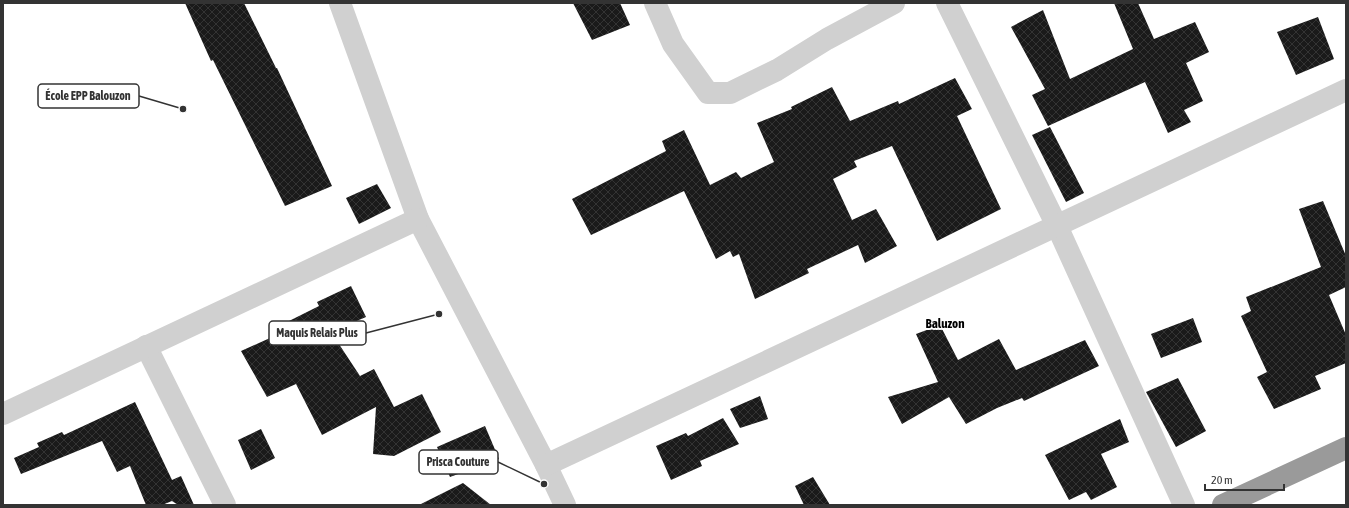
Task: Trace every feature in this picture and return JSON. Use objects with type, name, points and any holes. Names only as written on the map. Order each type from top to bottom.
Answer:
[{"type":"highway","points":[[1223,505],[1346,448]]},
{"type":"street","points":[[340,3],[418,219],[546,465],[565,505]]},
{"type":"street","points":[[655,3],[673,44],[708,93],[730,93],[777,70],[827,39],[894,3]]},
{"type":"street","points":[[947,3],[1056,226],[1184,505]]},
{"type":"street","points":[[546,465],[1346,90]]},
{"type":"street","points":[[3,414],[418,219]]},
{"type":"street","points":[[146,346],[225,505]]},
{"type":"building","points":[[185,3],[244,3],[277,68],[332,186],[285,206],[213,60],[211,61]]},
{"type":"building","points":[[573,3],[620,3],[630,25],[592,40]]},
{"type":"building","points":[[1114,3],[1138,3],[1154,39],[1195,22],[1209,52],[1186,63],[1203,101],[1184,110],[1191,122],[1168,133],[1145,82],[1048,126],[1032,95],[1045,89],[1011,27],[1043,10],[1070,79],[1133,49]]},
{"type":"building","points":[[1318,17],[1334,59],[1296,75],[1277,32]]},
{"type":"building","points":[[955,78],[972,109],[957,116],[1001,209],[937,241],[892,146],[854,161],[857,167],[833,179],[852,220],[876,209],[897,246],[865,263],[858,245],[807,269],[809,273],[755,299],[739,254],[733,257],[730,251],[716,259],[684,191],[591,235],[572,199],[666,151],[662,141],[684,130],[710,185],[736,172],[741,178],[774,162],[757,123],[792,109],[791,107],[832,87],[850,121],[898,101],[899,104]]},
{"type":"building","points":[[1050,127],[1084,193],[1066,202],[1032,135]]},
{"type":"building","points":[[377,184],[391,208],[359,224],[346,198]]},
{"type":"building","points":[[1323,201],[1346,256],[1346,287],[1329,295],[1346,335],[1346,363],[1315,376],[1321,389],[1274,409],[1257,377],[1267,372],[1241,316],[1251,311],[1246,297],[1321,267],[1299,209]]},
{"type":"building","points":[[351,286],[366,317],[331,332],[360,376],[374,369],[394,407],[422,394],[441,432],[394,456],[373,454],[376,407],[322,435],[296,384],[267,397],[241,351],[292,328],[289,321],[319,306],[317,302]]},
{"type":"building","points":[[1193,318],[1202,342],[1161,358],[1151,334]]},
{"type":"building","points":[[940,325],[958,360],[999,339],[1016,370],[1085,340],[1099,366],[1024,401],[1022,398],[997,408],[966,424],[949,397],[902,424],[888,397],[938,382],[916,334]]},
{"type":"building","points":[[1178,378],[1206,431],[1176,447],[1146,392]]},
{"type":"building","points":[[760,396],[768,419],[740,428],[730,409]]},
{"type":"building","points":[[135,402],[172,480],[181,476],[194,505],[178,505],[172,501],[162,505],[146,505],[130,466],[117,472],[102,441],[21,474],[14,458],[39,447],[37,443],[62,432],[64,435]]},
{"type":"building","points":[[723,418],[739,444],[700,461],[702,466],[671,480],[656,446],[686,433],[688,436]]},
{"type":"building","points":[[1120,419],[1129,442],[1101,454],[1117,487],[1091,500],[1086,492],[1069,500],[1045,455]]},
{"type":"building","points":[[485,426],[499,459],[450,477],[437,447]]},
{"type":"building","points":[[261,429],[275,458],[251,470],[238,440]]},
{"type":"building","points":[[813,477],[830,505],[804,505],[795,486]]},
{"type":"building","points":[[463,483],[491,505],[419,505]]},
{"type":"place","name":"École EPP Balouzon","points":[[183,109]]},
{"type":"place","name":"Maquis Relais Plus","points":[[439,314]]},
{"type":"place","name":"Prisca Couture","points":[[544,484]]},
{"type":"district","name":"Baluzon","points":[[945,323]]}]
